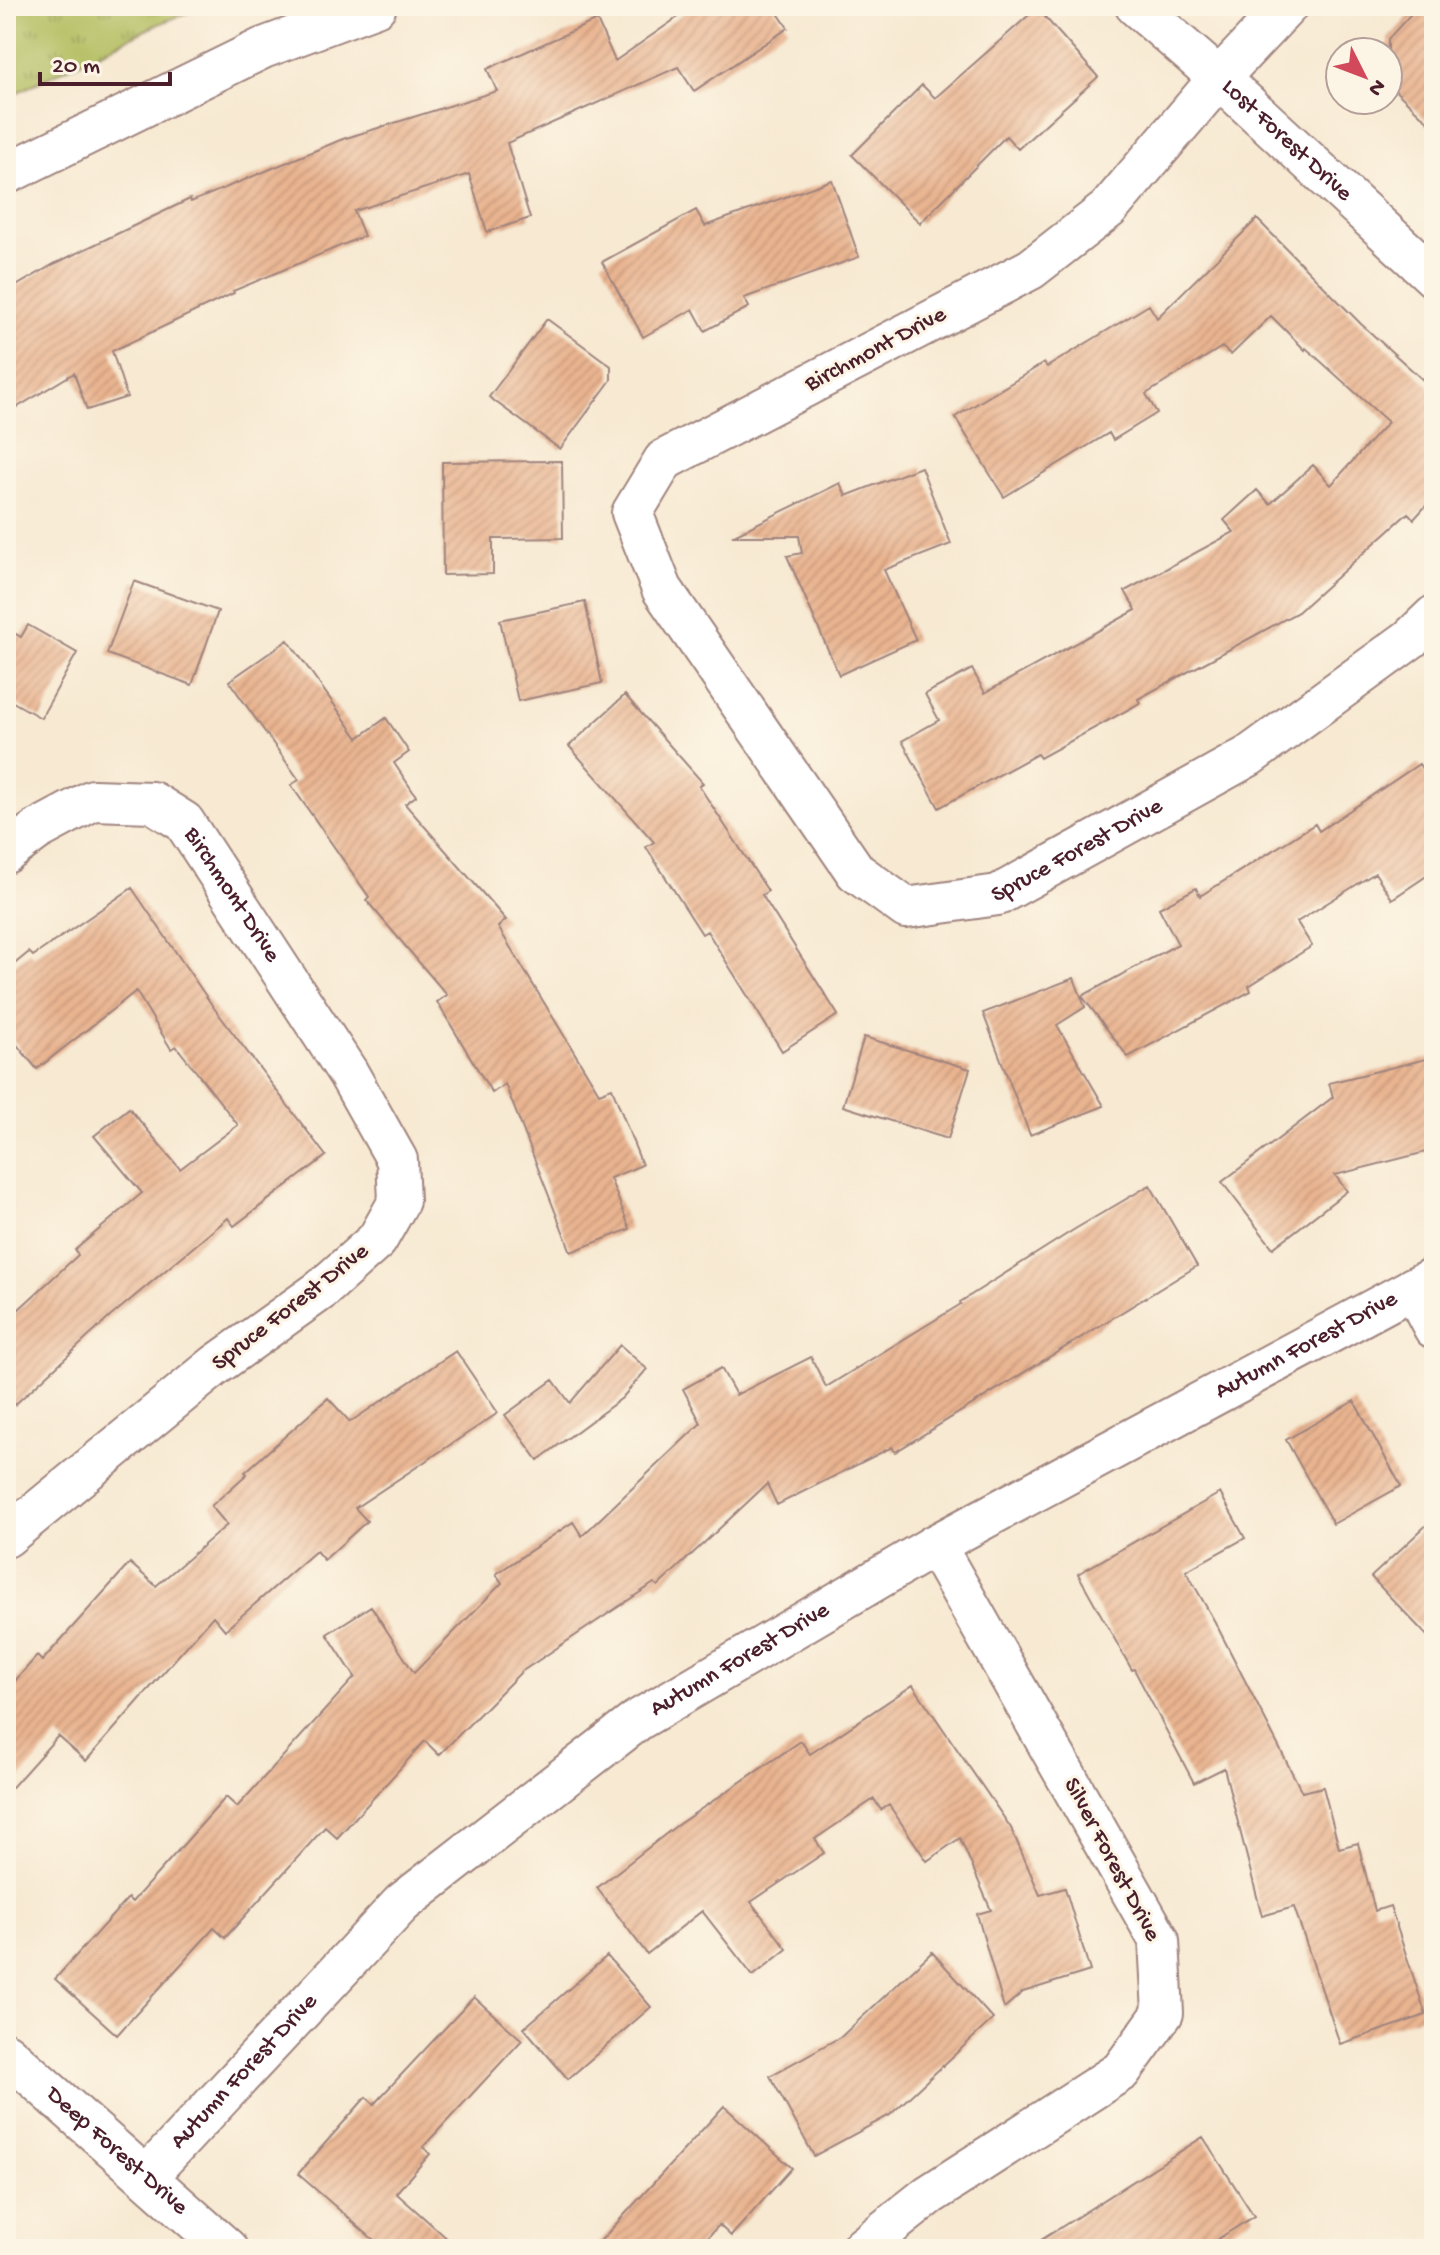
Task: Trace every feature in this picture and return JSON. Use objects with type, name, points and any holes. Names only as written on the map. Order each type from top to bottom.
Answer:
[{"type":"street","points":[[6,174],[263,48],[376,6]]},
{"type":"street","name":"Lost Forest Drive","points":[[1136,6],[1219,78],[1434,277]]},
{"type":"street","name":"Birchmont Drive","points":[[753,721],[662,589],[632,513],[664,460],[1031,269],[1108,209],[1219,78],[1287,6]]},
{"type":"street","name":"Spruce Forest Drive","points":[[753,721],[856,872],[906,908],[998,895],[1249,756],[1410,639],[1434,616]]},
{"type":"street","name":"Birchmont Drive","points":[[6,853],[37,830],[93,800],[152,802],[184,822],[283,974]]},
{"type":"street","name":"Spruce Forest Drive","points":[[6,1537],[216,1365],[321,1290],[377,1240],[399,1201],[397,1160],[348,1073],[283,974]]},
{"type":"street","points":[[1423,1283],[1434,1328]]},
{"type":"street","name":"Autumn Forest Drive","points":[[146,2177],[402,1903],[638,1720],[935,1545],[1423,1283]]},
{"type":"street","name":"Silver Forest Drive","points":[[861,2249],[929,2195],[1121,2071],[1163,2013],[1159,1940],[935,1545]]},
{"type":"street","name":"Deep Forest Drive","points":[[6,2053],[227,2249]]},
{"type":"green space","points":[[6,6],[204,6],[154,26],[6,98]]},
{"type":"building","points":[[694,6],[773,6],[788,28],[694,91],[678,67],[507,143],[530,218],[487,232],[469,174],[354,211],[364,236],[233,291],[112,351],[127,397],[87,410],[74,373],[6,414],[6,292],[54,264],[190,199],[191,202],[343,139],[497,91],[487,69],[597,20],[615,61]]},
{"type":"building","points":[[1418,6],[1434,6],[1434,127],[1404,99],[1404,36],[1391,36]]},
{"type":"building","points":[[1037,8],[1098,77],[1018,149],[1006,136],[920,223],[852,155],[922,85],[935,98]]},
{"type":"building","points":[[832,180],[859,257],[744,298],[749,307],[705,331],[693,309],[643,337],[602,262],[696,210],[705,226]]},
{"type":"building","points":[[1257,219],[1361,324],[1434,390],[1434,497],[1414,519],[1408,513],[1298,612],[1138,699],[1140,703],[1040,758],[1037,754],[939,808],[902,741],[939,720],[925,694],[972,669],[985,693],[1136,610],[1125,591],[1234,532],[1224,520],[1257,490],[1270,504],[1313,465],[1331,485],[1388,422],[1271,316],[1231,355],[1222,347],[1146,394],[1157,413],[1113,440],[1109,433],[1004,497],[955,417],[1044,363],[1047,367],[1149,305],[1157,318]]},
{"type":"building","points":[[547,319],[611,366],[611,380],[560,449],[489,397]]},
{"type":"building","points":[[562,461],[563,538],[493,539],[493,574],[443,575],[442,462]]},
{"type":"building","points":[[921,467],[951,544],[884,570],[916,640],[839,675],[787,556],[802,553],[799,536],[732,536],[840,483],[846,496]]},
{"type":"building","points":[[134,581],[218,611],[192,685],[107,654]]},
{"type":"building","points":[[585,602],[602,683],[518,701],[500,620]]},
{"type":"building","points":[[28,625],[77,653],[41,718],[6,698],[6,628],[21,637]]},
{"type":"building","points":[[288,640],[358,738],[386,718],[409,752],[394,763],[416,796],[405,804],[506,920],[498,927],[599,1093],[612,1088],[642,1165],[610,1178],[630,1229],[571,1252],[505,1084],[492,1093],[437,1002],[447,995],[366,900],[369,897],[291,785],[299,780],[229,681]]},
{"type":"building","points":[[625,695],[703,783],[699,786],[768,891],[762,895],[838,1015],[782,1051],[707,931],[702,934],[646,847],[654,842],[569,746]]},
{"type":"building","points":[[1419,764],[1434,786],[1434,871],[1392,899],[1375,873],[1297,922],[1312,946],[1249,986],[1251,991],[1128,1057],[1082,996],[1178,944],[1159,908],[1196,888],[1200,896],[1315,824],[1319,831]]},
{"type":"building","points":[[132,888],[214,1008],[326,1156],[234,1226],[228,1218],[111,1316],[6,1413],[6,1321],[78,1255],[75,1250],[142,1193],[94,1136],[129,1108],[180,1169],[238,1125],[176,1046],[171,1049],[136,991],[37,1069],[6,1032],[6,971],[29,952],[33,956]]},
{"type":"building","points":[[1074,978],[1085,1007],[1057,1025],[1104,1106],[1030,1135],[983,1013]]},
{"type":"building","points":[[864,1037],[970,1069],[948,1139],[843,1106]]},
{"type":"building","points":[[1434,1057],[1434,1150],[1335,1175],[1347,1191],[1273,1248],[1222,1182],[1333,1097],[1329,1083]]},
{"type":"building","points":[[1150,1185],[1197,1266],[895,1452],[892,1447],[777,1505],[767,1484],[658,1586],[654,1583],[521,1672],[439,1755],[425,1741],[337,1838],[325,1827],[225,1938],[214,1928],[117,2035],[55,1979],[128,1898],[132,1902],[226,1797],[237,1807],[355,1677],[327,1634],[371,1606],[414,1673],[502,1583],[496,1574],[573,1522],[582,1536],[701,1423],[683,1389],[721,1368],[736,1395],[811,1357],[826,1387]]},
{"type":"building","points":[[620,1345],[647,1369],[622,1398],[538,1460],[505,1415],[553,1380],[570,1403]]},
{"type":"building","points":[[456,1351],[498,1413],[355,1508],[367,1521],[324,1560],[316,1551],[225,1630],[213,1616],[86,1761],[58,1736],[6,1794],[6,1691],[37,1656],[42,1661],[130,1563],[156,1586],[227,1525],[211,1506],[328,1398],[350,1422]]},
{"type":"building","points":[[1354,1401],[1401,1486],[1333,1524],[1286,1440]]},
{"type":"building","points":[[1220,1493],[1245,1538],[1186,1571],[1302,1792],[1323,1787],[1339,1848],[1358,1843],[1375,1911],[1390,1906],[1426,2015],[1340,2044],[1294,1907],[1262,1916],[1224,1768],[1194,1783],[1134,1669],[1078,1574]]},
{"type":"building","points":[[1434,1518],[1434,1643],[1371,1577]]},
{"type":"building","points":[[913,1685],[1011,1828],[1040,1895],[1065,1888],[1090,1971],[1023,1992],[1004,2008],[977,1914],[991,1910],[960,1838],[927,1861],[889,1805],[881,1810],[874,1799],[815,1839],[824,1853],[751,1902],[787,1949],[753,1976],[702,1911],[647,1954],[597,1888],[676,1826],[801,1741],[810,1754]]},
{"type":"building","points":[[932,1952],[993,2019],[890,2115],[814,2156],[770,2076],[842,2036]]},
{"type":"building","points":[[607,1956],[651,2007],[568,2079],[524,2028]]},
{"type":"building","points":[[474,1997],[522,2040],[423,2147],[430,2154],[396,2193],[459,2249],[384,2249],[298,2174],[366,2097],[374,2104]]},
{"type":"building","points":[[724,2106],[792,2168],[731,2236],[719,2225],[697,2249],[593,2249]]},
{"type":"building","points":[[1203,2137],[1254,2216],[1202,2249],[1027,2249]]}]
